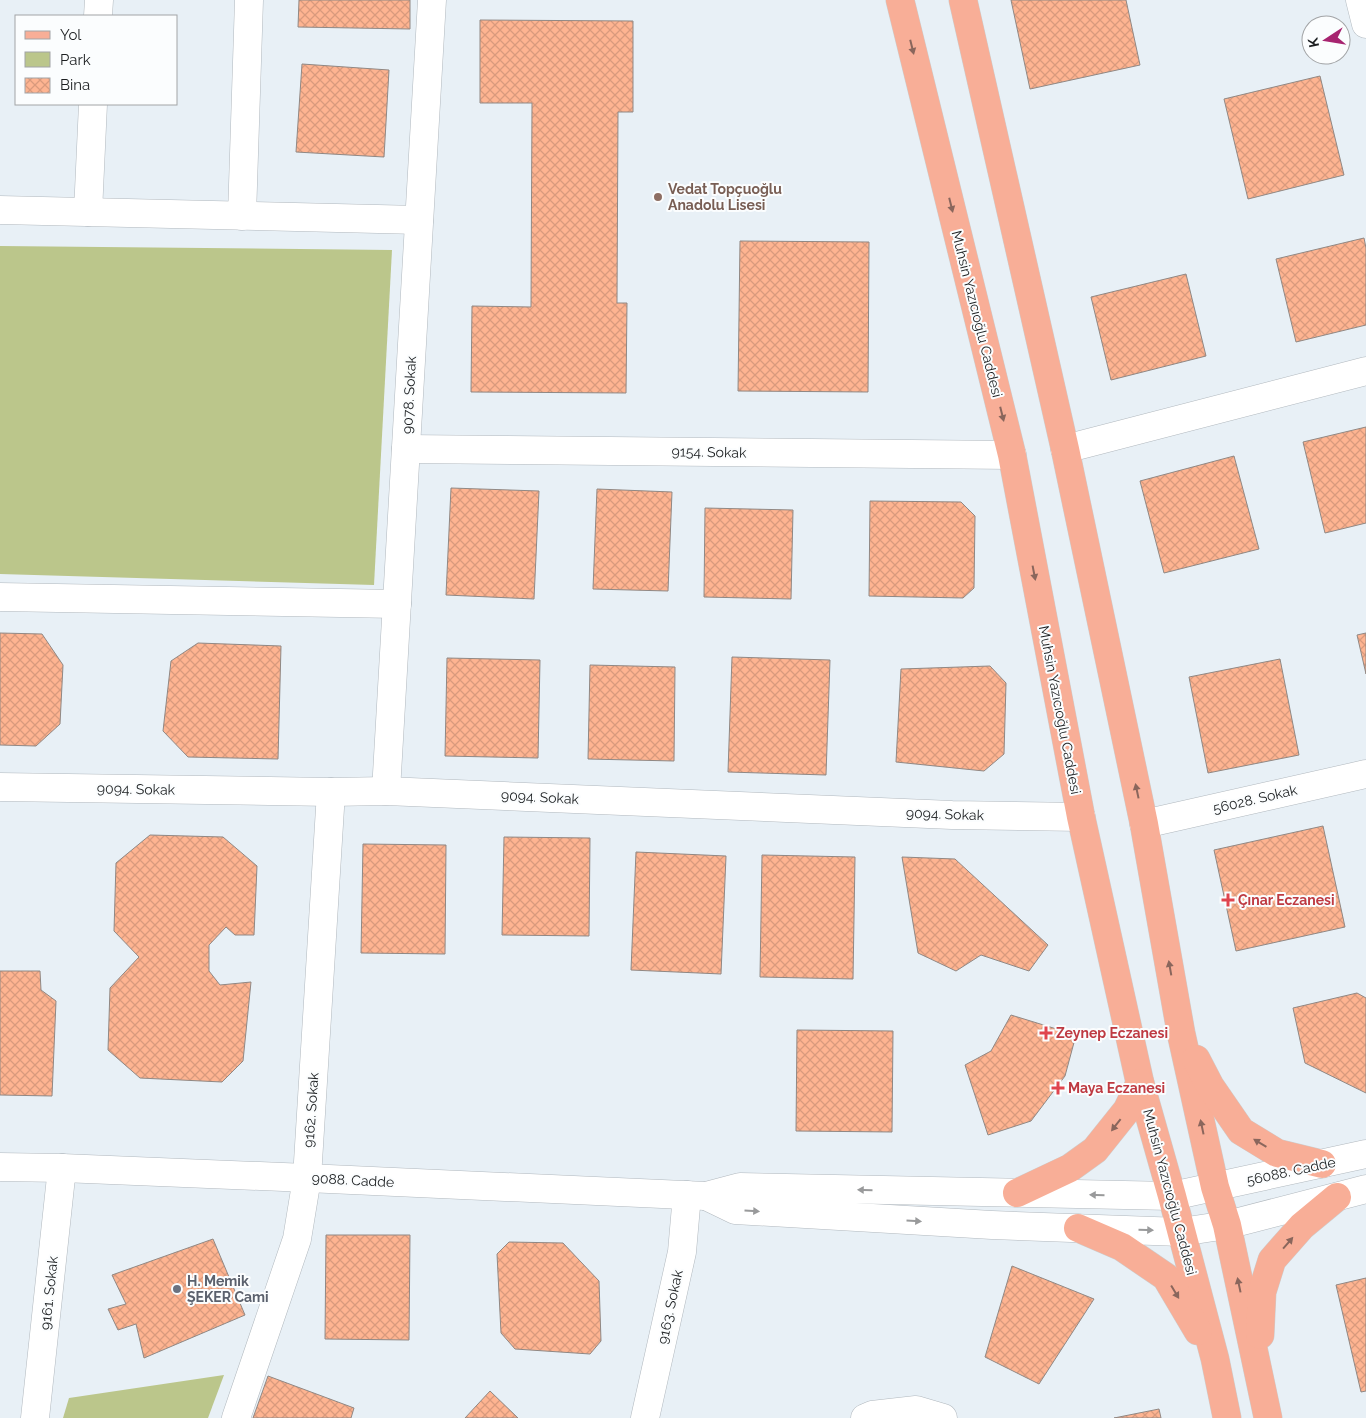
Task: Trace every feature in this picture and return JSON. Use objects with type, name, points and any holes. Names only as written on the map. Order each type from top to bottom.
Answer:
[{"type":"main road","name":"Muhsin Yazıcıoğlu Caddesi","points":[[900,0],[1012,455],[1081,817],[1140,1083],[1215,1358],[1227,1418]]},
{"type":"main road","points":[[963,0],[1065,449],[1144,824],[1181,1033],[1215,1187],[1227,1225],[1268,1418]]},
{"type":"main road","points":[[1181,1033],[1210,1086],[1241,1131],[1277,1153],[1322,1164]]},
{"type":"main road","points":[[1016,1194],[1070,1168],[1095,1150],[1127,1110],[1140,1083]]},
{"type":"main road","points":[[1257,1371],[1262,1292],[1272,1260],[1302,1226],[1337,1197]]},
{"type":"main road","points":[[1078,1228],[1122,1247],[1166,1277],[1215,1358]]},
{"type":"street","points":[[98,15],[99,0]]},
{"type":"street","points":[[242,216],[249,0]]},
{"type":"street","name":"9078. Sokak","points":[[386,790],[432,0]]},
{"type":"street","points":[[1360,0],[1366,24]]},
{"type":"street","points":[[88,212],[93,105]]},
{"type":"street","points":[[0,210],[419,220]]},
{"type":"street","points":[[1065,449],[1366,372]]},
{"type":"street","name":"9154. Sokak","points":[[406,449],[1012,455]]},
{"type":"street","points":[[0,597],[397,604]]},
{"type":"street","name":"56028. Sokak","points":[[1144,824],[1366,774]]},
{"type":"street","name":"9094. Sokak","points":[[0,787],[331,792],[386,790],[942,815],[1081,817]]},
{"type":"street","name":"9162. Sokak","points":[[236,1418],[297,1238],[306,1178],[331,792]]},
{"type":"street","name":"56088. Cadde","points":[[696,1196],[740,1187],[1172,1196],[1366,1154]]},
{"type":"street","name":"9088. Cadde","points":[[0,1167],[306,1178],[696,1196]]},
{"type":"street","name":"9161. Sokak","points":[[35,1418],[62,1168]]},
{"type":"street","points":[[696,1196],[735,1210],[992,1225],[1181,1232],[1227,1225],[1366,1189]]},
{"type":"street","name":"9163. Sokak","points":[[645,1418],[696,1196]]},
{"type":"street","points":[[865,1418],[872,1415],[916,1410],[942,1418]]},
{"type":"green space","points":[[0,246],[392,250],[374,585],[0,574]]},
{"type":"green space","points":[[224,1375],[208,1418],[63,1418],[69,1398]]},
{"type":"building","points":[[299,0],[410,0],[410,29],[298,27]]},
{"type":"building","points":[[1011,0],[1126,0],[1140,65],[1030,89]]},
{"type":"building","points":[[480,20],[633,21],[633,112],[618,112],[617,303],[627,303],[626,393],[471,392],[472,306],[531,307],[532,103],[480,103]]},
{"type":"building","points":[[302,64],[389,70],[384,157],[296,152]]},
{"type":"building","points":[[1320,76],[1344,175],[1248,199],[1224,99]]},
{"type":"building","points":[[1364,238],[1366,248],[1366,325],[1296,342],[1276,259]]},
{"type":"building","points":[[740,241],[869,242],[868,392],[738,391]]},
{"type":"building","points":[[1186,274],[1206,356],[1111,380],[1091,297]]},
{"type":"building","points":[[1366,427],[1366,523],[1325,533],[1303,442]]},
{"type":"building","points":[[1234,456],[1259,549],[1164,573],[1140,481]]},
{"type":"building","points":[[451,488],[539,491],[534,599],[446,595]]},
{"type":"building","points":[[597,489],[672,492],[668,591],[593,589]]},
{"type":"building","points":[[870,501],[961,502],[975,516],[974,588],[963,598],[869,596]]},
{"type":"building","points":[[705,508],[793,510],[791,599],[704,597]]},
{"type":"building","points":[[0,633],[42,634],[63,665],[60,724],[36,746],[0,745]]},
{"type":"building","points":[[1366,633],[1366,674],[1357,635]]},
{"type":"building","points":[[198,643],[281,646],[278,759],[188,757],[163,731],[171,661]]},
{"type":"building","points":[[732,657],[830,660],[826,775],[728,772]]},
{"type":"building","points":[[447,658],[540,660],[538,758],[445,756]]},
{"type":"building","points":[[1280,659],[1299,755],[1208,773],[1189,677]]},
{"type":"building","points":[[590,665],[675,667],[674,761],[588,759]]},
{"type":"building","points":[[990,666],[1006,683],[1004,754],[984,771],[896,762],[901,669]]},
{"type":"building","points":[[1323,826],[1345,927],[1236,951],[1214,850]]},
{"type":"building","points":[[150,835],[223,837],[257,866],[254,935],[235,935],[226,927],[209,945],[209,971],[220,985],[251,982],[243,1061],[222,1082],[140,1078],[108,1050],[110,988],[139,957],[114,931],[116,863]]},
{"type":"building","points":[[504,837],[590,838],[589,936],[502,935]]},
{"type":"building","points":[[363,844],[446,845],[445,954],[361,953]]},
{"type":"building","points":[[636,852],[726,856],[721,974],[631,970]]},
{"type":"building","points":[[762,855],[855,857],[853,979],[760,977]]},
{"type":"building","points":[[902,857],[955,859],[1048,945],[1029,971],[981,955],[956,971],[918,953]]},
{"type":"building","points":[[0,971],[40,971],[41,990],[56,1001],[52,1096],[0,1095]]},
{"type":"building","points":[[1357,993],[1366,998],[1366,1093],[1305,1063],[1293,1008]]},
{"type":"building","points":[[1011,1015],[1076,1035],[1065,1076],[1031,1121],[988,1135],[965,1065],[991,1051]]},
{"type":"building","points":[[797,1030],[893,1031],[892,1132],[796,1131]]},
{"type":"building","points":[[326,1235],[410,1235],[409,1340],[325,1339]]},
{"type":"building","name":"H. Memik ŞEKER Cami","points":[[213,1239],[245,1315],[144,1358],[136,1324],[118,1330],[108,1309],[126,1304],[112,1275]]},
{"type":"building","points":[[509,1242],[563,1243],[599,1281],[601,1341],[590,1354],[515,1349],[501,1333],[497,1254]]},
{"type":"building","points":[[1012,1266],[1094,1299],[1039,1384],[985,1357]]},
{"type":"building","points":[[1366,1278],[1366,1391],[1361,1392],[1336,1285]]},
{"type":"building","points":[[268,1376],[354,1408],[351,1418],[253,1418]]},
{"type":"building","points":[[490,1391],[518,1418],[465,1418]]},
{"type":"building","points":[[1159,1409],[1161,1418],[1114,1418]]},
{"type":"place","name":"Vedat Topçuoğlu Anadolu Lisesi","points":[[658,197]]},
{"type":"place","name":"Çınar Eczanesi","points":[[1228,900]]},
{"type":"place","name":"Zeynep Eczanesi","points":[[1046,1033]]},
{"type":"place","name":"Maya Eczanesi","points":[[1058,1088]]},
{"type":"place","name":"H. Memik ŞEKER Cami","points":[[177,1289]]}]
